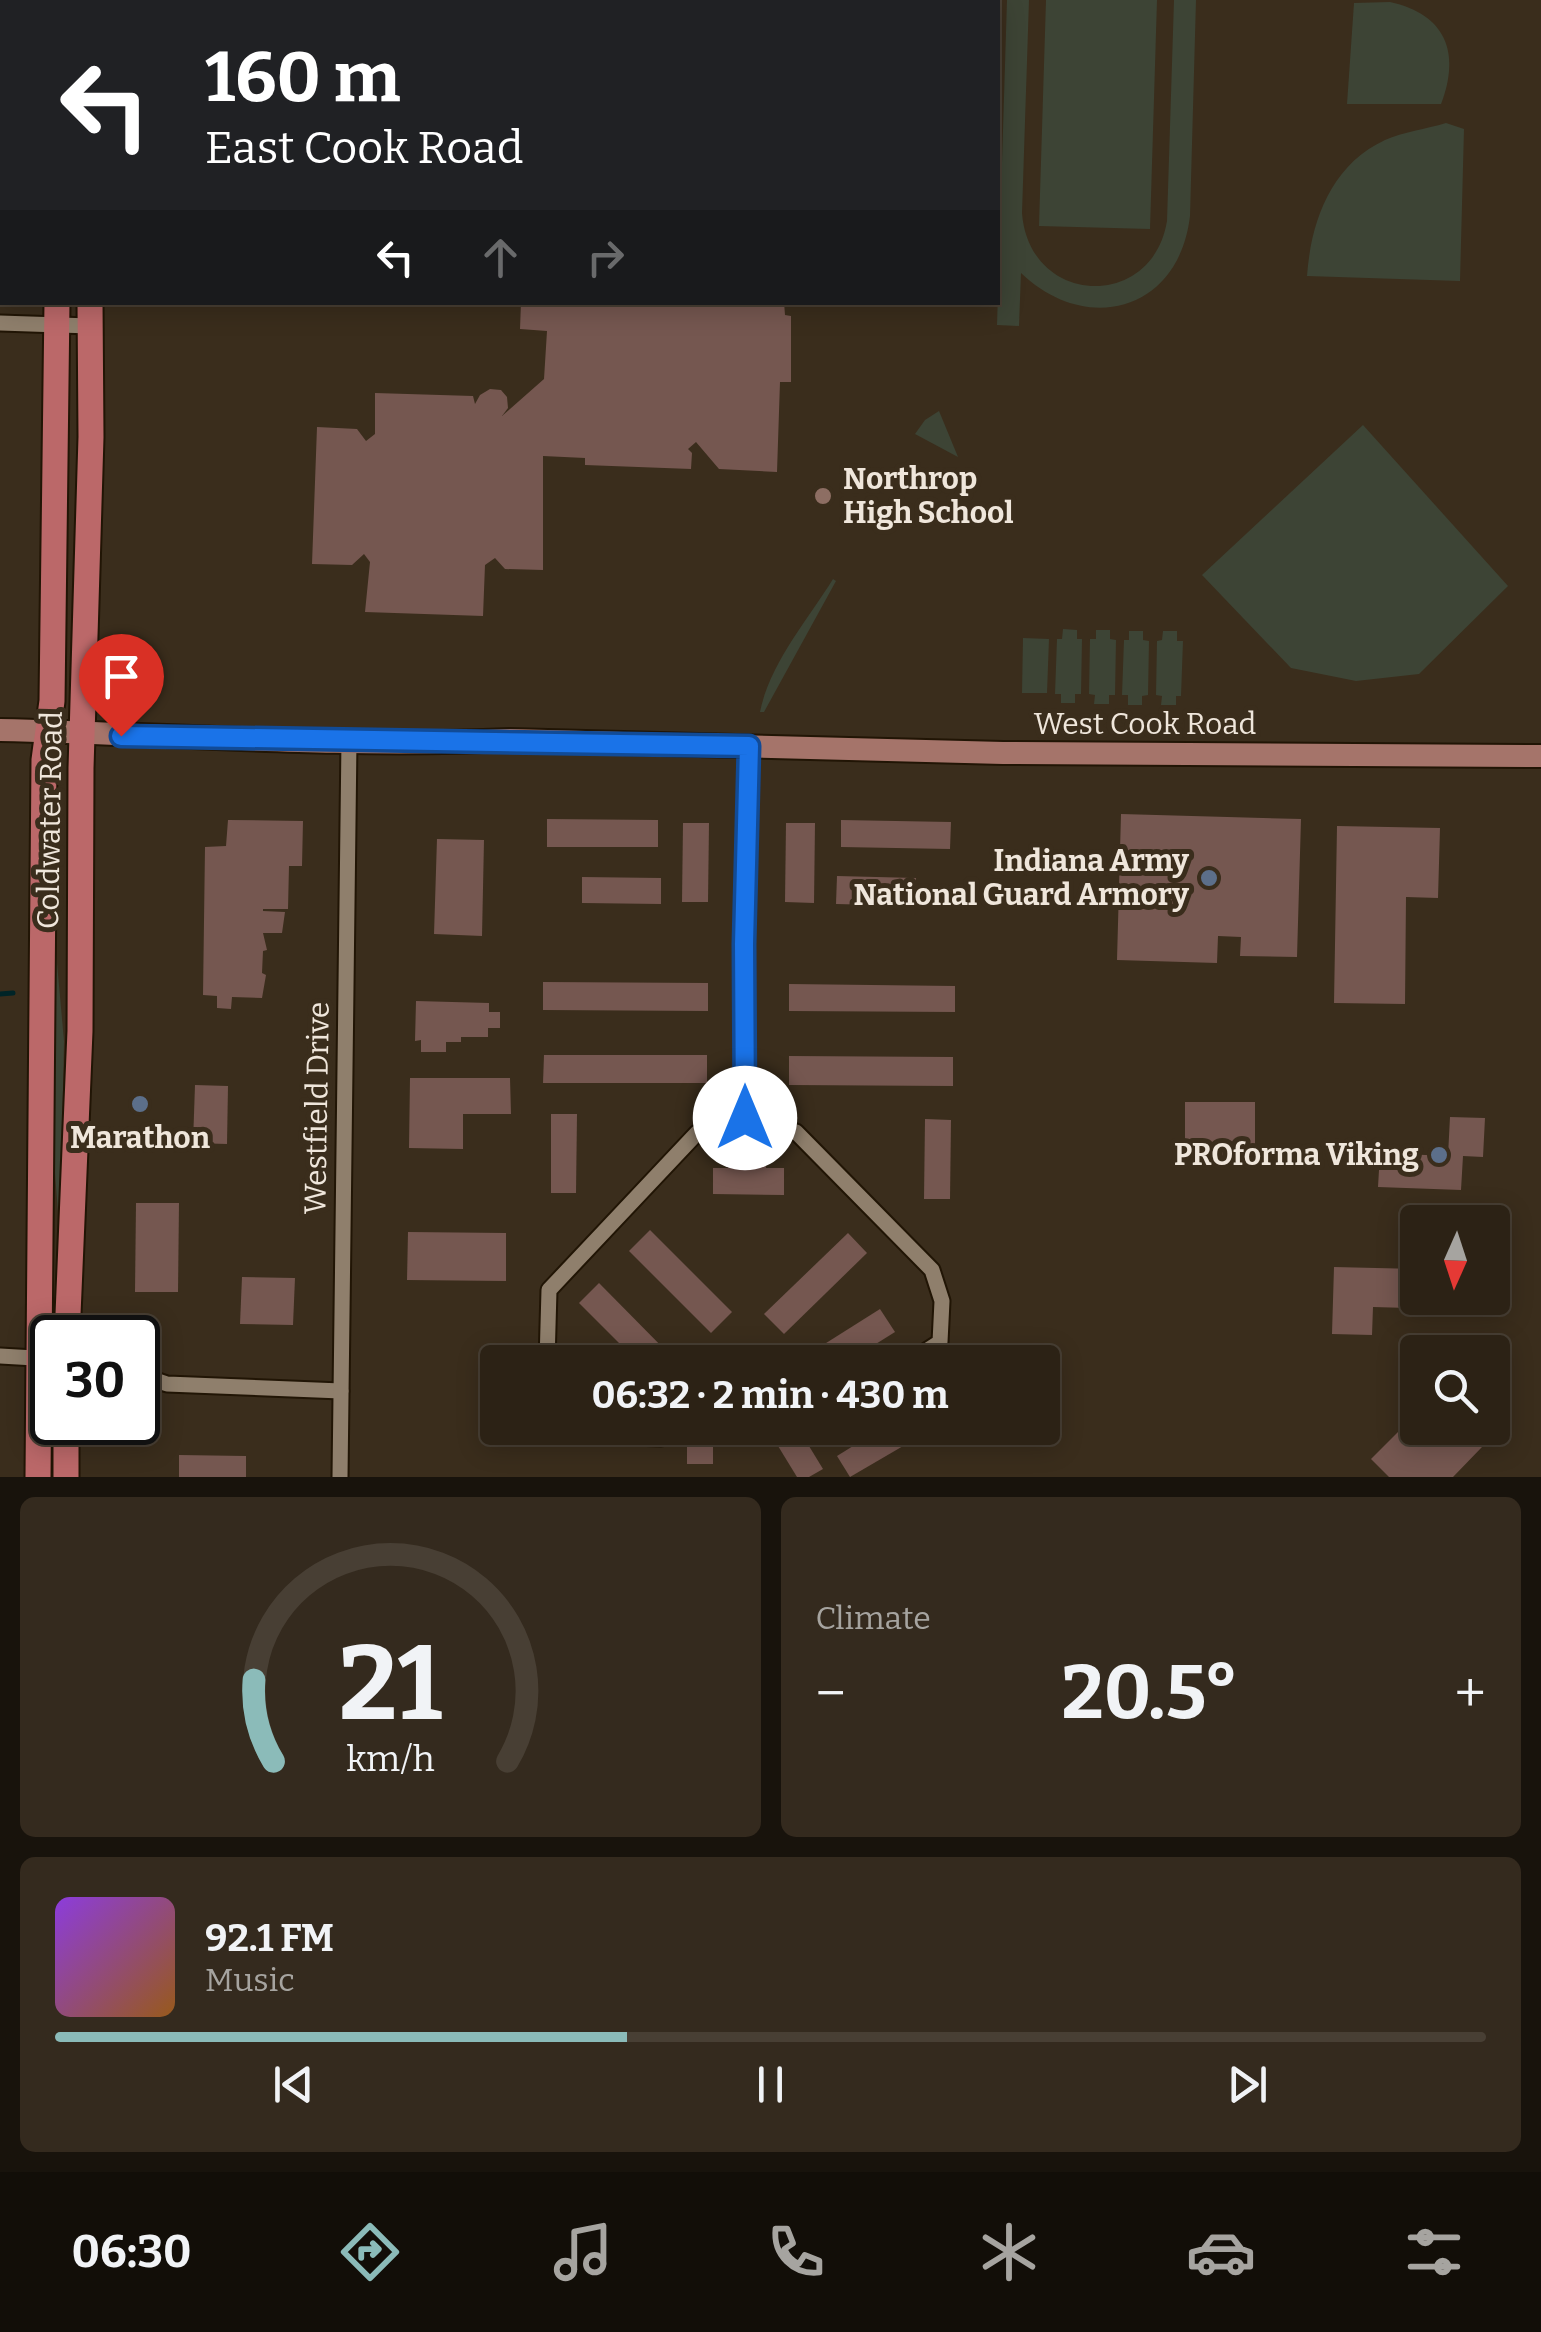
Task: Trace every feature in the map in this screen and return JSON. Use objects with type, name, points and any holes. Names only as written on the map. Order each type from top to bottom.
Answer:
[{"type":"main road","name":"Coldwater Road","points":[[45,1315],[43,776],[52,700],[56,314]]},
{"type":"main road","name":"Coldwater Road","points":[[68,1315],[80,1031],[90,314]]},
{"type":"main road","name":"West Cook Road","points":[[0,730],[1020,753],[1541,756]]},
{"type":"main road","name":"Coldwater Road","points":[[38,1477],[40,1445]]},
{"type":"main road","points":[[66,1445],[66,1477]]},
{"type":"street","points":[[0,322],[56,314],[90,314]]},
{"type":"street","name":"Westfield Drive","points":[[340,1477],[349,740]]},
{"type":"street","points":[[745,1118],[749,746]]},
{"type":"street","points":[[547,1345],[549,1290],[698,1134],[745,1118],[796,1132],[932,1270],[942,1301],[940,1342],[935,1345]]},
{"type":"street","points":[[0,1356],[30,1358]]},
{"type":"street","points":[[160,1382],[341,1391]]},
{"type":"green space","points":[[1007,0],[1029,0],[1022,213],[1030,244],[1046,266],[1067,280],[1092,286],[1116,283],[1139,271],[1157,251],[1167,221],[1174,0],[1196,0],[1190,216],[1182,248],[1168,274],[1149,292],[1126,304],[1101,308],[1074,304],[1047,293],[1021,273],[1019,326],[997,325]]},
{"type":"green space","points":[[1046,0],[1157,0],[1150,229],[1039,226]]},
{"type":"green space","points":[[1390,2],[1424,16],[1444,38],[1449,68],[1441,104],[1347,104],[1354,3]]},
{"type":"green space","points":[[1446,123],[1464,129],[1460,281],[1307,276],[1319,215],[1351,164],[1385,140]]},
{"type":"green space","points":[[939,411],[958,457],[915,434],[925,420]]},
{"type":"green space","points":[[1363,425],[1508,586],[1419,674],[1356,681],[1291,668],[1202,575]]},
{"type":"green space","points":[[833,579],[836,581],[764,712],[760,712],[781,659]]},
{"type":"green space","points":[[1063,629],[1077,630],[1077,639],[1082,639],[1081,694],[1075,694],[1075,703],[1061,703],[1061,694],[1055,694],[1057,639],[1062,639]]},
{"type":"green space","points":[[1096,630],[1110,630],[1110,639],[1116,640],[1115,695],[1109,695],[1109,704],[1094,704],[1095,695],[1089,694],[1090,639],[1096,639]]},
{"type":"green space","points":[[1129,631],[1143,631],[1143,640],[1149,641],[1148,695],[1142,696],[1142,705],[1128,705],[1128,695],[1122,695],[1124,640],[1129,640]]},
{"type":"green space","points":[[1163,631],[1177,631],[1177,641],[1183,641],[1181,696],[1176,696],[1176,705],[1161,705],[1162,696],[1156,695],[1157,641],[1162,640]]},
{"type":"green space","points":[[1023,638],[1049,639],[1047,693],[1022,693]]},
{"type":"green space","points":[[52,907],[64,1041],[60,1238],[51,1122]]},
{"type":"building","name":"Northrop High School","points":[[521,305],[784,305],[785,315],[791,316],[791,382],[780,382],[777,472],[719,469],[696,442],[688,449],[692,453],[691,469],[585,465],[585,458],[543,456],[543,570],[505,569],[495,558],[485,565],[483,616],[365,612],[370,562],[364,554],[352,565],[312,564],[317,427],[357,429],[366,441],[375,434],[375,393],[473,396],[475,404],[490,389],[501,390],[507,397],[508,408],[502,416],[544,379],[547,331],[520,329]]},
{"type":"building","name":"Indiana Army National Guard Armory","points":[[1121,814],[1301,819],[1297,957],[1240,956],[1241,937],[1218,936],[1217,963],[1117,960]]},
{"type":"building","points":[[547,819],[658,820],[658,847],[547,847]]},
{"type":"building","points":[[228,820],[303,821],[302,866],[289,866],[288,909],[263,909],[285,912],[282,933],[263,933],[267,950],[263,951],[262,973],[266,975],[262,998],[232,997],[231,1009],[217,1008],[217,996],[203,995],[205,847],[226,846]]},
{"type":"building","points":[[841,820],[951,822],[950,849],[841,847]]},
{"type":"building","points":[[683,823],[709,823],[708,902],[682,902]]},
{"type":"building","points":[[786,823],[815,823],[814,903],[785,902]]},
{"type":"building","points":[[1337,826],[1440,828],[1438,898],[1406,897],[1405,1004],[1334,1003]]},
{"type":"building","points":[[437,839],[484,840],[482,936],[434,934]]},
{"type":"building","points":[[837,876],[916,878],[915,906],[836,904]]},
{"type":"building","points":[[582,877],[661,878],[661,904],[582,903]]},
{"type":"building","points":[[543,982],[708,983],[708,1011],[543,1010]]},
{"type":"building","points":[[789,984],[955,986],[955,1012],[789,1011]]},
{"type":"building","points":[[416,1001],[489,1003],[489,1012],[500,1012],[500,1028],[488,1028],[488,1037],[461,1037],[461,1042],[446,1042],[446,1052],[421,1052],[421,1040],[415,1041]]},
{"type":"building","points":[[544,1055],[707,1055],[707,1083],[543,1083]]},
{"type":"building","points":[[789,1056],[953,1057],[953,1086],[789,1085]]},
{"type":"building","points":[[410,1078],[510,1078],[511,1114],[463,1114],[463,1149],[409,1148]]},
{"type":"building","points":[[195,1085],[228,1086],[227,1144],[193,1143]]},
{"type":"building","points":[[1185,1102],[1255,1102],[1255,1163],[1185,1162]]},
{"type":"building","points":[[551,1114],[577,1114],[576,1193],[551,1193]]},
{"type":"building","points":[[1450,1117],[1485,1118],[1483,1157],[1463,1156],[1461,1190],[1378,1187],[1380,1153],[1448,1156]]},
{"type":"building","points":[[925,1119],[951,1120],[950,1199],[924,1199]]},
{"type":"building","points":[[728,1161],[766,1162],[766,1168],[784,1168],[784,1195],[713,1194],[713,1168],[728,1168]]},
{"type":"building","points":[[136,1203],[179,1203],[178,1292],[135,1292]]},
{"type":"building","points":[[650,1230],[732,1312],[711,1333],[629,1251]]},
{"type":"building","points":[[408,1232],[506,1233],[506,1281],[407,1280]]},
{"type":"building","points":[[848,1233],[867,1253],[784,1334],[764,1314]]},
{"type":"building","points":[[1334,1267],[1400,1269],[1400,1308],[1373,1307],[1372,1335],[1332,1334]]},
{"type":"building","points":[[242,1277],[295,1278],[293,1325],[240,1324]]},
{"type":"building","points":[[599,1283],[660,1345],[621,1345],[579,1303]]},
{"type":"building","points":[[880,1309],[895,1332],[874,1345],[823,1345]]},
{"type":"building","points":[[1400,1430],[1400,1445],[1482,1445],[1453,1477],[1389,1477],[1371,1459]]},
{"type":"building","points":[[687,1445],[713,1445],[713,1464],[687,1464]]},
{"type":"building","points":[[777,1445],[808,1445],[823,1469],[809,1477],[797,1477]]},
{"type":"building","points":[[855,1445],[905,1445],[850,1477],[837,1456]]},
{"type":"building","points":[[179,1455],[246,1456],[246,1477],[179,1477]]},
{"type":"waterway","points":[[0,994],[13,993]]},
{"type":"place","name":"Northrop High School","points":[[823,496]]},
{"type":"place","name":"Indiana Army National Guard Armory","points":[[1209,878]]},
{"type":"place","name":"Marathon","points":[[140,1104]]},
{"type":"place","name":"PROforma Viking","points":[[1439,1155]]},
{"type":"route","points":[[121,736],[749,746],[745,1118]]}]
